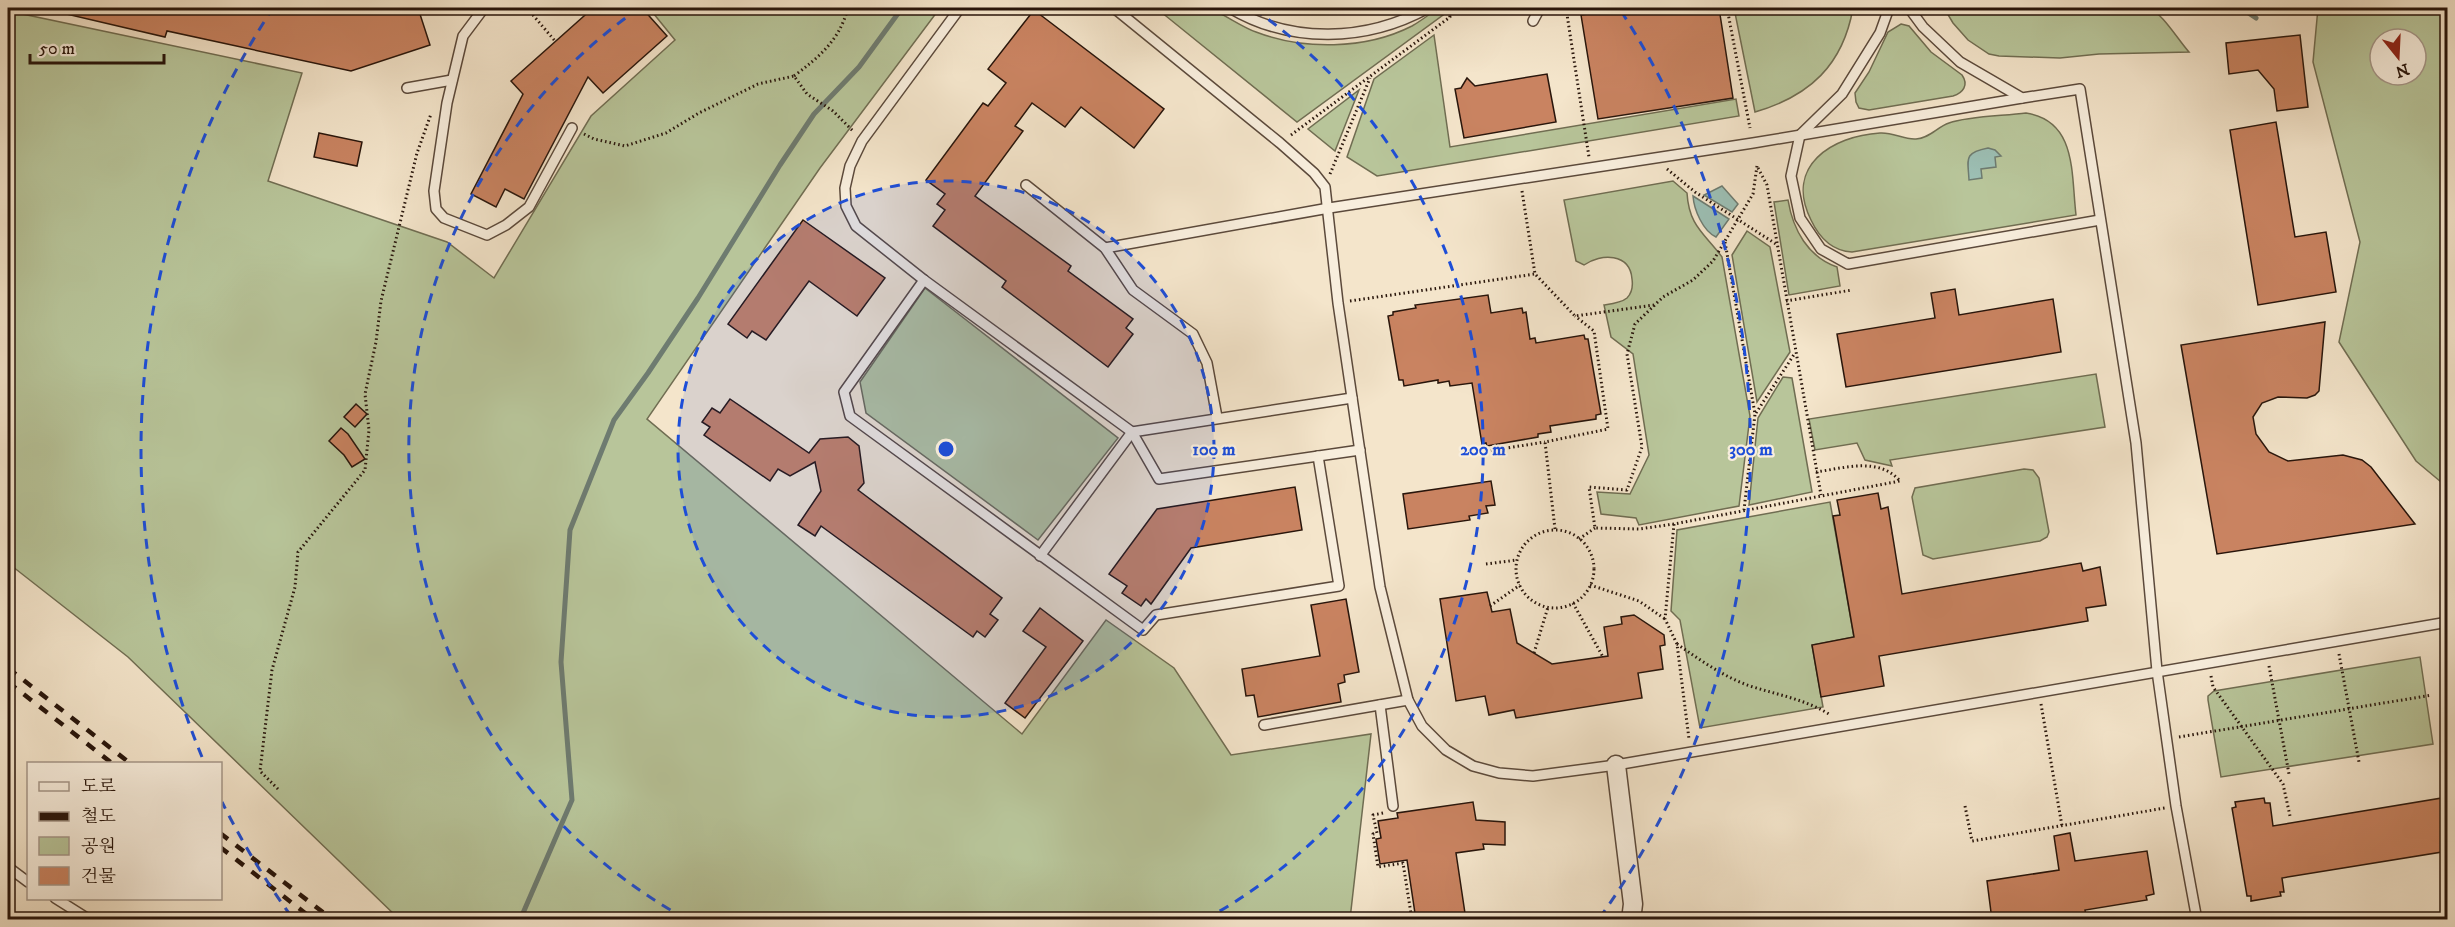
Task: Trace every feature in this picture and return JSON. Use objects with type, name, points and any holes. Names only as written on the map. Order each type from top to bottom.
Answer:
[{"type":"street","points":[[1616,765],[1633,904],[1631,920]]},
{"type":"lane","points":[[484,8],[463,36],[452,80],[434,191],[436,209],[444,218],[487,235],[519,216],[529,207],[572,128]]},
{"type":"lane","points":[[960,8],[862,141],[850,166],[845,188],[846,206],[856,226],[924,280],[1131,432],[1159,479],[1360,450]]},
{"type":"lane","points":[[1114,8],[1280,143],[1314,173],[1325,187],[1338,303],[1380,587],[1408,700],[1422,726],[1446,750],[1473,766],[1499,773],[1533,776],[1616,765],[2448,622]]},
{"type":"lane","points":[[1230,8],[1281,30],[1330,36],[1379,28],[1428,8]]},
{"type":"lane","points":[[1533,21],[1540,8]]},
{"type":"lane","points":[[1889,8],[1881,33],[1842,94],[1800,135],[1791,176],[1800,218],[1821,249],[1848,264],[2100,220]]},
{"type":"lane","points":[[1909,8],[1923,27],[1960,62],[2022,98]]},
{"type":"lane","points":[[407,88],[452,80]]},
{"type":"lane","points":[[1105,248],[1329,208],[2080,89],[2136,443],[2157,671],[2176,806],[2197,920]]},
{"type":"lane","points":[[1026,185],[1105,248],[1133,290],[1187,329],[1198,342],[1207,363],[1217,417]]},
{"type":"lane","points":[[924,280],[844,392],[850,416],[1143,630],[1156,615],[1339,586],[1318,456]]},
{"type":"lane","points":[[1040,556],[1131,432],[1352,398]]},
{"type":"lane","points":[[1264,725],[1408,700]]},
{"type":"lane","points":[[1380,705],[1391,809]]},
{"type":"lane","points":[[8,867],[27,881]]},
{"type":"lane","points":[[59,900],[90,920]]},
{"type":"path","points":[[527,8],[555,42]]},
{"type":"path","points":[[572,128],[594,139],[625,146],[666,133],[699,113],[758,84],[794,76],[822,55],[843,26],[848,8]]},
{"type":"path","points":[[1280,143],[1450,17],[1448,8]]},
{"type":"path","points":[[1566,8],[1590,167]]},
{"type":"path","points":[[1727,8],[1750,128]]},
{"type":"path","points":[[794,76],[807,94],[833,111],[862,141]]},
{"type":"path","points":[[1325,187],[1371,76]]},
{"type":"path","points":[[278,789],[260,771],[272,670],[295,587],[298,552],[365,470],[369,430],[365,394],[376,342],[381,301],[417,153],[431,112]]},
{"type":"path","points":[[1653,158],[1695,192],[1776,244]]},
{"type":"path","points":[[1595,528],[1589,487],[1627,490],[1642,447],[1627,354],[1635,324],[1663,297],[1693,280],[1713,261],[1753,194],[1757,166],[1767,185],[1821,495]]},
{"type":"path","points":[[1464,449],[1488,451],[1608,429],[1594,331],[1575,316],[1535,274],[1522,190]]},
{"type":"path","points":[[1725,241],[1755,414],[1744,510]]},
{"type":"path","points":[[1338,303],[1535,274]]},
{"type":"path","points":[[1786,301],[1852,290]]},
{"type":"path","points":[[1575,316],[1656,304]]},
{"type":"path","points":[[1755,414],[1795,352]]},
{"type":"path","points":[[1545,442],[1555,529]]},
{"type":"path","points":[[1578,539],[1595,528],[1639,529],[1674,524],[1900,481],[1891,471],[1866,464],[1816,472]]},
{"type":"path","points":[[1665,619],[1674,524]]},
{"type":"path","points":[[1555,529],[1568,531],[1578,539],[1589,547],[1594,560],[1595,573],[1584,597],[1561,609],[1535,605],[1525,597],[1514,573],[1521,547],[1530,537],[1555,529]]},
{"type":"path","points":[[1486,564],[1518,560]]},
{"type":"path","points":[[1490,606],[1520,585]]},
{"type":"path","points":[[1590,585],[1640,601],[1665,619],[1677,644],[1691,752]]},
{"type":"path","points":[[1573,603],[1603,657]]},
{"type":"path","points":[[1534,653],[1548,607]]},
{"type":"path","points":[[2337,640],[2358,762]]},
{"type":"path","points":[[1677,644],[1725,675],[1750,686],[1811,703],[1846,725]]},
{"type":"path","points":[[2266,652],[2289,774]]},
{"type":"path","points":[[2208,662],[2213,687],[2283,784],[2290,816]]},
{"type":"path","points":[[2039,691],[2062,826]]},
{"type":"path","points":[[2167,740],[2432,695]]},
{"type":"path","points":[[1965,806],[1972,841],[2176,806]]},
{"type":"path","points":[[1391,809],[1373,815],[1377,833],[1373,834],[1378,867],[1403,863],[1412,920]]},
{"type":"green space","points":[[1188,6],[1207,8],[1244,27],[1274,38],[1334,45],[1374,40],[1394,34],[1412,26],[1438,8],[1443,15],[1297,122],[1156,8]]},
{"type":"green space","points":[[649,8],[940,8],[820,168],[647,419],[1022,734],[1106,620],[1174,668],[1231,755],[1371,734],[1350,919],[399,919],[128,657],[8,563],[8,11],[302,73],[268,181],[447,242],[494,278],[591,116],[675,40]]},
{"type":"green space","points":[[1734,8],[1853,8],[1841,46],[1821,75],[1792,97],[1755,112]]},
{"type":"green space","points":[[1944,8],[2148,8],[2159,15],[2189,52],[2099,54],[2060,58],[1999,56],[1989,54],[1968,40]]},
{"type":"green space","points":[[2318,8],[2447,8],[2447,487],[2416,461],[2339,342],[2360,242],[2313,62]]},
{"type":"green space","points":[[1901,24],[1909,26],[1931,52],[1962,75],[1965,82],[1964,88],[1953,96],[1869,110],[1859,108],[1855,93],[1869,72],[1888,32]]},
{"type":"green space","points":[[1434,35],[1450,147],[1736,99],[1739,116],[1377,176],[1347,157],[1374,79]]},
{"type":"green space","points":[[1359,90],[1335,151],[1308,129]]},
{"type":"green space","points":[[2026,113],[2043,118],[2055,126],[2063,138],[2071,166],[2076,215],[1852,252],[1832,246],[1818,232],[1811,220],[1804,201],[1804,184],[1808,170],[1817,157],[1845,140],[1880,133],[1912,139],[1921,138],[1957,121]]},
{"type":"green space","points":[[1673,181],[1687,193],[1694,221],[1722,257],[1750,416],[1739,506],[1639,525],[1636,518],[1601,514],[1597,492],[1630,494],[1649,455],[1633,354],[1611,337],[1604,305],[1625,300],[1629,296],[1632,284],[1630,270],[1626,264],[1614,258],[1598,258],[1584,265],[1576,261],[1564,200]]},
{"type":"green space","points":[[1788,200],[1798,232],[1818,257],[1837,267],[1840,286],[1789,295],[1774,202]]},
{"type":"green space","points":[[1747,231],[1770,247],[1790,352],[1757,402],[1732,255]]},
{"type":"green space","points":[[925,288],[1118,438],[1038,540],[866,413],[860,382]]},
{"type":"green space","points":[[2096,374],[2105,427],[1890,460],[1892,466],[1865,460],[1857,443],[1815,450],[1809,419]]},
{"type":"green space","points":[[1783,377],[1792,378],[1812,492],[1749,505],[1758,418]]},
{"type":"green space","points":[[2024,469],[2033,470],[2039,478],[2049,532],[2047,537],[2040,541],[1933,559],[1923,555],[1912,497],[1915,488]]},
{"type":"green space","points":[[1830,502],[1854,637],[1812,645],[1823,707],[1700,728],[1680,620],[1671,611],[1677,530]]},
{"type":"green space","points":[[2420,657],[2433,744],[2221,777],[2208,700],[2208,696],[2214,691]]},
{"type":"water","points":[[1988,148],[1995,150],[2001,156],[1995,157],[1996,167],[1981,169],[1982,178],[1969,180],[1969,158],[1974,152]]},
{"type":"water","points":[[1722,186],[1738,204],[1732,212],[1704,195]]},
{"type":"water","points":[[1693,196],[1729,219],[1716,237],[1700,220]]},
{"type":"building","points":[[63,8],[322,8],[352,14],[372,8],[418,8],[430,45],[351,71],[167,31],[165,37],[62,13]]},
{"type":"building","points":[[593,8],[642,8],[667,36],[603,93],[588,77],[524,199],[505,189],[496,207],[471,194],[523,94],[511,81]]},
{"type":"building","points":[[1627,8],[1719,8],[1733,98],[1598,119],[1581,15]]},
{"type":"building","points":[[1034,10],[1164,109],[1134,148],[1081,107],[1065,127],[1032,103],[1015,126],[1023,131],[975,196],[1071,266],[1068,271],[1133,319],[1126,328],[1133,334],[1108,367],[1002,287],[1006,281],[933,226],[945,210],[937,204],[945,194],[926,180],[983,103],[988,106],[1006,83],[988,69]]},
{"type":"building","points":[[2300,35],[2308,107],[2277,111],[2274,89],[2258,70],[2229,74],[2226,43]]},
{"type":"building","points":[[1547,74],[1556,122],[1464,138],[1455,89],[1461,88],[1467,78],[1475,86]]},
{"type":"building","points":[[2276,122],[2295,237],[2326,232],[2336,292],[2258,305],[2230,130]]},
{"type":"building","points":[[319,133],[362,142],[357,166],[314,157]]},
{"type":"building","points":[[803,220],[885,278],[857,316],[809,281],[766,340],[752,331],[747,338],[728,324]]},
{"type":"building","points":[[1955,289],[1959,315],[2053,299],[2061,352],[1846,387],[1837,334],[1935,318],[1931,293]]},
{"type":"building","points":[[1488,295],[1491,313],[1522,308],[1523,313],[1526,312],[1530,339],[1535,338],[1536,343],[1584,335],[1585,339],[1588,339],[1601,414],[1596,415],[1596,419],[1550,426],[1551,432],[1538,434],[1538,437],[1487,446],[1486,443],[1482,444],[1472,383],[1450,386],[1449,381],[1438,383],[1438,380],[1404,386],[1403,380],[1399,380],[1388,316],[1393,315],[1393,312],[1416,308],[1415,305]]},
{"type":"building","points":[[2325,322],[2319,391],[2307,398],[2278,397],[2262,403],[2253,417],[2256,434],[2269,452],[2288,461],[2343,455],[2362,460],[2371,467],[2415,524],[2217,554],[2181,345]]},
{"type":"building","points":[[730,399],[809,453],[820,439],[848,437],[859,446],[864,483],[858,490],[1002,598],[990,614],[998,620],[985,637],[977,631],[973,637],[821,526],[815,536],[798,525],[821,491],[815,462],[790,476],[778,469],[770,481],[704,435],[710,427],[702,422],[712,408],[720,413]]},
{"type":"building","points":[[356,404],[367,414],[355,427],[344,417]]},
{"type":"building","points":[[341,428],[348,434],[365,459],[352,467],[344,455],[329,441]]},
{"type":"building","points":[[1491,481],[1495,505],[1486,506],[1488,513],[1469,516],[1470,520],[1408,529],[1403,494]]},
{"type":"building","points":[[1295,487],[1302,530],[1191,548],[1151,604],[1146,599],[1141,606],[1122,593],[1127,586],[1109,574],[1157,509]]},
{"type":"building","points":[[1878,493],[1881,509],[1888,507],[1902,594],[2081,563],[2083,571],[2100,567],[2106,605],[2086,608],[2088,621],[1879,656],[1884,686],[1821,697],[1812,645],[1854,637],[1833,516],[1840,515],[1837,500]]},
{"type":"building","points":[[1487,592],[1492,612],[1510,609],[1517,643],[1552,664],[1608,656],[1604,627],[1622,624],[1621,617],[1634,615],[1664,635],[1665,645],[1660,646],[1663,669],[1638,673],[1642,698],[1516,718],[1514,710],[1489,715],[1485,696],[1456,701],[1440,599]]},
{"type":"building","points":[[1346,599],[1359,672],[1344,675],[1345,682],[1338,684],[1341,702],[1258,717],[1254,695],[1246,696],[1242,669],[1320,656],[1311,605]]},
{"type":"building","points":[[1040,608],[1083,641],[1025,718],[1005,703],[1046,647],[1023,631]]},
{"type":"building","points":[[2448,797],[2448,851],[2282,878],[2284,892],[2280,892],[2281,896],[2251,901],[2251,896],[2247,896],[2232,808],[2236,807],[2235,802],[2264,798],[2265,803],[2270,803],[2273,826]]},
{"type":"building","points":[[1473,802],[1476,820],[1505,822],[1505,845],[1483,844],[1484,849],[1456,853],[1466,920],[1416,920],[1407,860],[1380,864],[1376,839],[1381,838],[1378,821],[1398,818],[1397,813]]},
{"type":"building","points":[[2070,833],[2075,861],[2147,851],[2154,894],[2146,896],[2147,900],[2085,910],[2087,920],[1992,920],[1987,881],[2059,870],[2054,836]]},
{"type":"waterway","points":[[520,920],[572,800],[561,662],[570,530],[614,420],[698,298],[814,114],[859,67],[902,8]]},
{"type":"waterway","points":[[2241,8],[2256,18]]},
{"type":"railway","points":[[8,668],[128,762]]},
{"type":"railway","points":[[8,682],[110,762]]},
{"type":"railway","points":[[222,835],[333,920]]},
{"type":"railway","points":[[222,849],[314,920]]}]
